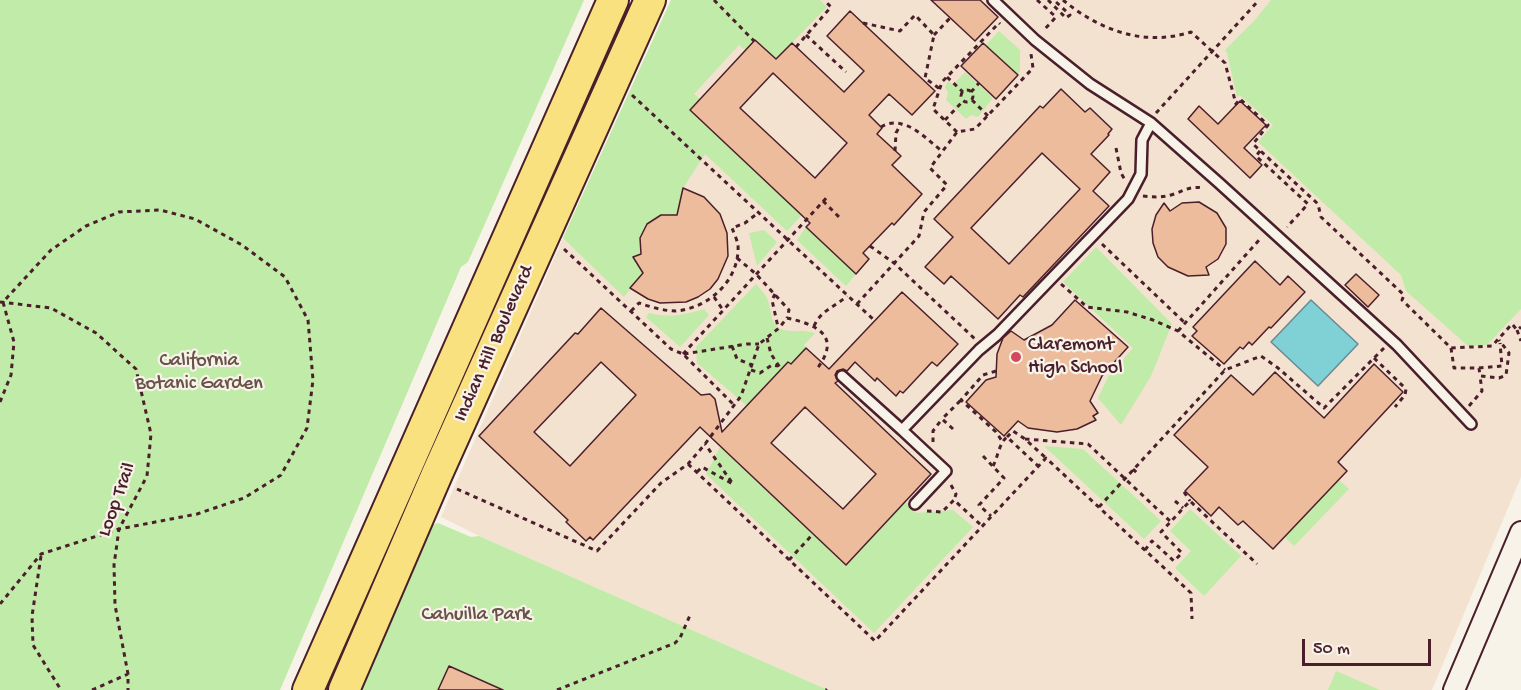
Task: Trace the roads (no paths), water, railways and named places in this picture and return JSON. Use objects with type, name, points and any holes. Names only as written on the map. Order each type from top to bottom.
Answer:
[{"type":"main road","name":"Indian Hill Boulevard","points":[[308,690],[613,0]]},
{"type":"main road","name":"Indian Hill Boulevard","points":[[344,690],[437,474],[650,0]]},
{"type":"street","points":[[1461,688],[1521,532]]},
{"type":"lane","points":[[993,0],[1035,40],[1090,84],[1151,123],[1392,340],[1471,424]]},
{"type":"lane","points":[[902,430],[1128,199],[1141,174],[1142,140],[1151,123]]},
{"type":"lane","points":[[842,376],[946,471],[915,504]]},
{"type":"water","points":[[1311,300],[1358,344],[1318,386],[1271,342]]},
{"type":"place","name":"Claremont High School","points":[[1016,357]]},
{"type":"park label","name":"California Botanic Garden","points":[[199,374]]},
{"type":"park label","name":"Cahuilla Park","points":[[476,616]]}]
